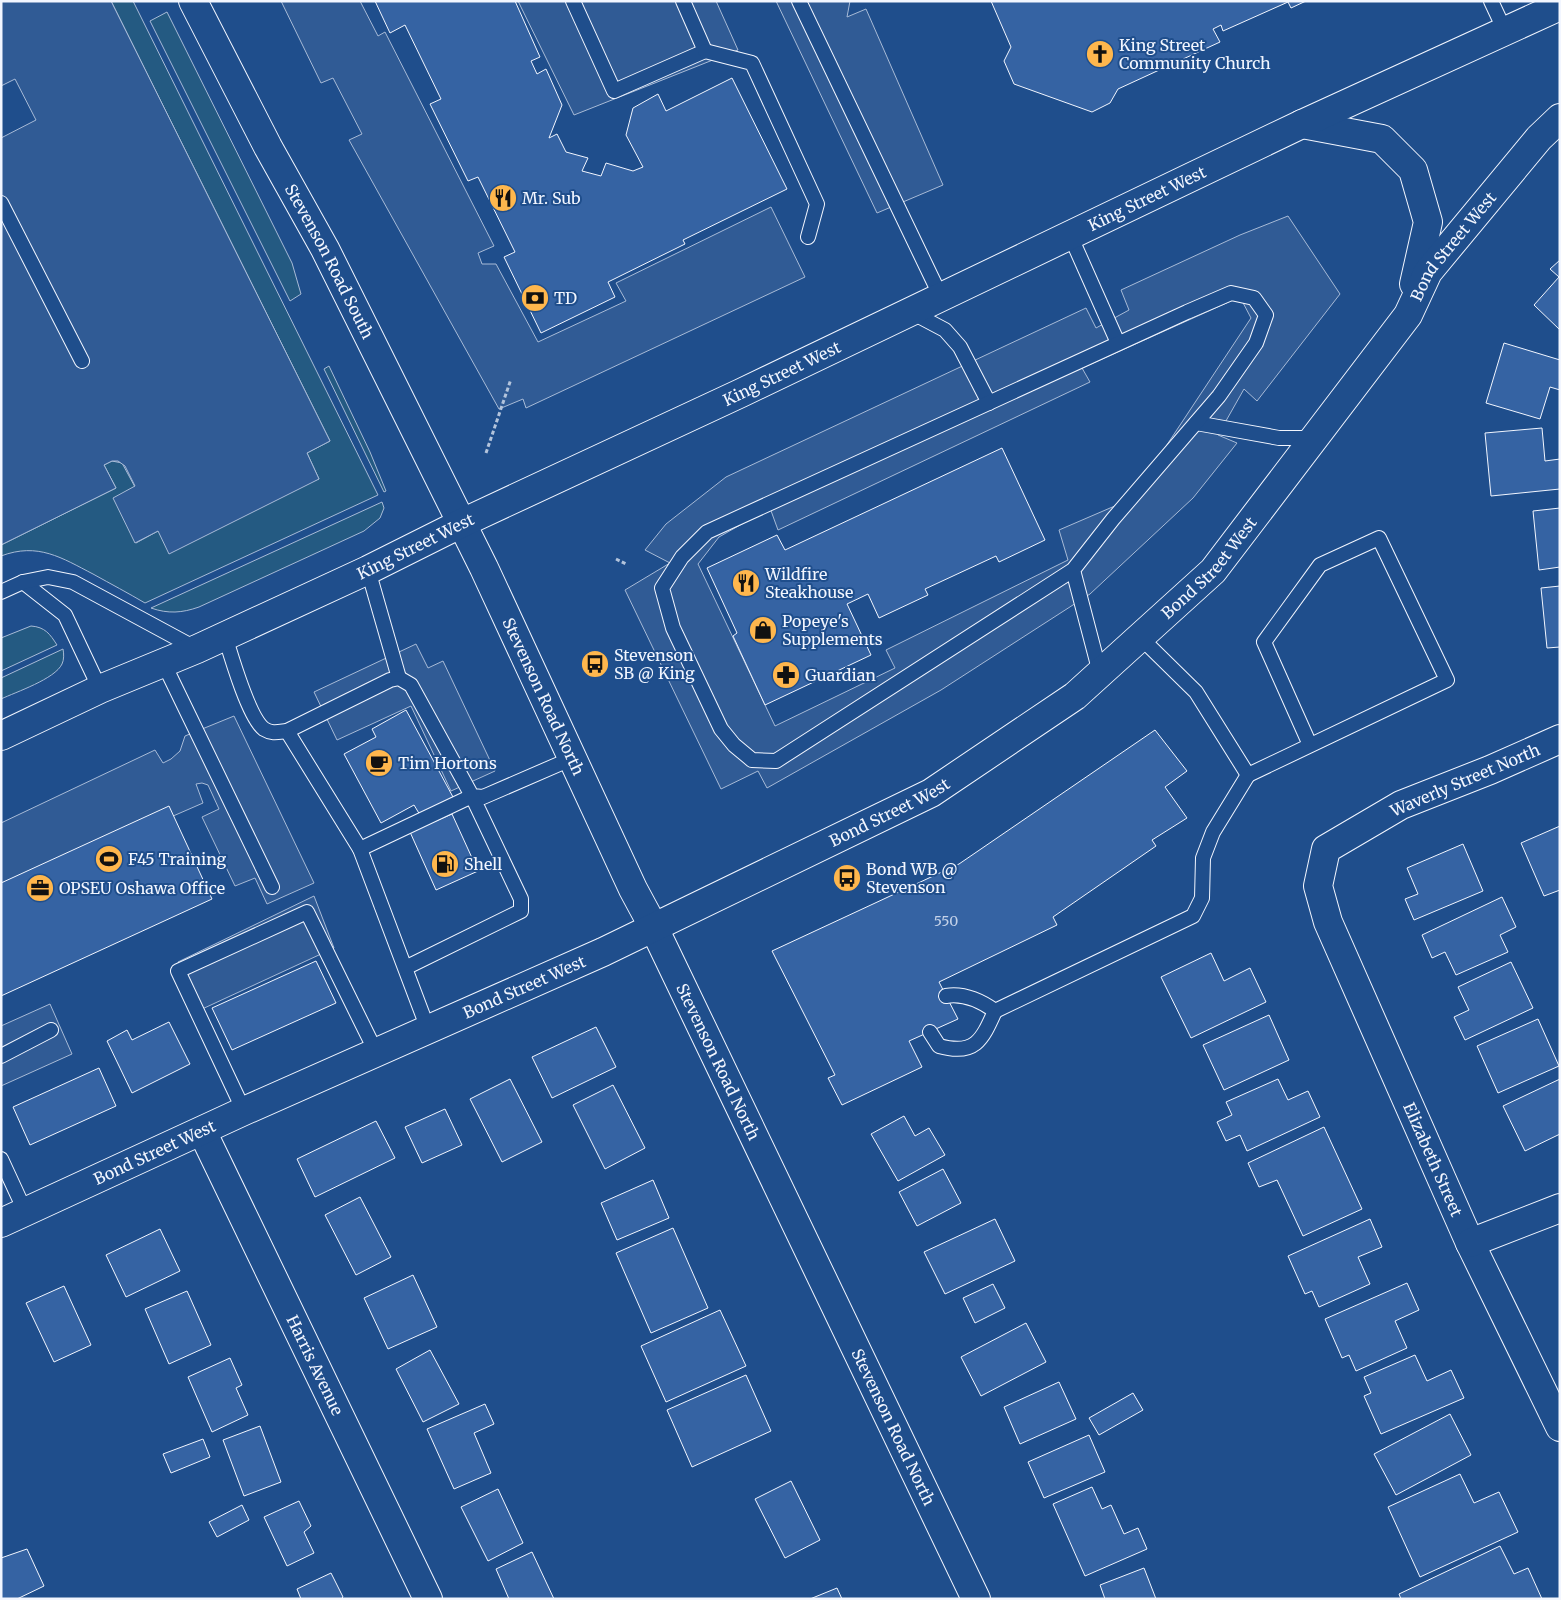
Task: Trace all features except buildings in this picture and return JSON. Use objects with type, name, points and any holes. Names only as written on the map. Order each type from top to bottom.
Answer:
[{"type":"main road","name":"Stevenson Road South","points":[[193,1],[268,147],[324,249],[462,523]]},
{"type":"main road","name":"King Street West","points":[[1,736],[100,689],[197,649],[368,570],[462,523],[911,312],[1302,124],[1560,6]]},
{"type":"main road","name":"Bond Street West","points":[[1,1223],[244,1111],[603,952],[932,794],[1075,696],[1213,571],[1408,314],[1428,272],[1539,138],[1560,118]]},
{"type":"main road","points":[[1302,124],[1382,139],[1413,170],[1428,222],[1408,314]]},
{"type":"main road","name":"Stevenson Road North","points":[[462,523],[633,889],[654,928],[976,1599]]},
{"type":"main road","name":"Waverly Street North","points":[[1318,886],[1326,849],[1401,805],[1490,770],[1560,739]]},
{"type":"main road","name":"Elizabeth Street","points":[[1318,886],[1328,922],[1470,1243],[1560,1427]]},
{"type":"main road","name":"Harris Avenue","points":[[202,1131],[428,1599]]},
{"type":"main road","points":[[1470,1243],[1560,1208]]},
{"type":"lane","points":[[573,1],[614,91],[705,50],[752,63],[817,204],[808,237]]},
{"type":"lane","points":[[683,1],[705,50]]},
{"type":"lane","points":[[799,1],[941,297]]},
{"type":"lane","points":[[1491,1],[1505,31]]},
{"type":"lane","points":[[1,204],[82,362]]},
{"type":"lane","points":[[1070,236],[1118,343]]},
{"type":"lane","points":[[1230,293],[1254,298],[1266,315],[1256,343],[1219,396],[1113,519],[1073,570],[776,761],[752,760],[734,744],[721,729],[673,628],[662,588],[682,557],[707,532],[1118,343],[1230,293]]},
{"type":"lane","points":[[911,312],[945,330],[960,346],[989,403]]},
{"type":"lane","points":[[1196,423],[1279,438],[1314,438]]},
{"type":"lane","points":[[930,1032],[940,1046],[954,1050],[973,1046],[986,1031],[996,1011],[1194,916],[1202,898],[1203,858],[1213,832],[1248,775],[1447,680],[1379,538],[1320,565],[1264,642],[1310,745]]},
{"type":"lane","points":[[368,570],[399,678]]},
{"type":"lane","points":[[1073,570],[1100,673]]},
{"type":"lane","points":[[1,592],[23,582],[48,577],[73,582],[197,649]]},
{"type":"lane","points":[[23,582],[64,615],[100,689]]},
{"type":"lane","points":[[224,636],[246,700],[263,728],[274,733],[287,731],[390,680],[399,678],[411,685],[472,796],[521,900],[521,911],[405,968]]},
{"type":"lane","points":[[1140,637],[1196,692],[1248,775]]},
{"type":"lane","points":[[164,662],[272,887]]},
{"type":"lane","points":[[287,731],[360,849],[428,1029]]},
{"type":"lane","points":[[360,849],[472,796],[483,797],[573,758]]},
{"type":"lane","points":[[244,1111],[178,971],[307,912],[376,1054]]},
{"type":"lane","points":[[946,996],[953,995],[979,1000],[996,1011]]},
{"type":"lane","points":[[1,1056],[51,1030]]},
{"type":"lane","points":[[1,1159],[25,1212]]},
{"type":"path","points":[[486,453],[511,379]]},
{"type":"path","points":[[616,558],[626,564]]},
{"type":"shaded area","points":[[1,1],[111,1],[330,441],[307,453],[319,479],[169,554],[158,531],[135,543],[113,498],[135,486],[125,466],[118,461],[112,461],[104,465],[116,488],[1,545],[1,138],[36,120],[15,79],[1,86]]},
{"type":"shaded area","points":[[111,1],[133,1],[378,495],[145,603],[71,562],[38,551],[14,552],[1,556],[1,545],[116,488],[104,465],[112,461],[122,463],[135,487],[136,543],[158,531],[319,479],[307,453],[330,441]]},
{"type":"shaded area","points":[[281,1],[360,1],[378,36],[385,32],[494,246],[478,253],[482,264],[496,264],[538,342],[626,301],[616,283],[771,207],[805,277],[526,408],[523,399],[499,409],[349,140],[362,134],[333,78],[321,83]]},
{"type":"shaded area","points":[[518,1],[716,1],[738,50],[574,115]]},
{"type":"shaded area","points":[[776,1],[850,1],[847,17],[866,9],[943,185],[877,213]]},
{"type":"shaded area","points":[[167,12],[292,263],[301,294],[290,301],[150,21]]},
{"type":"shaded area","points":[[1288,216],[1340,294],[1257,401],[1244,389],[1218,435],[1237,443],[1193,498],[1090,594],[941,690],[767,788],[758,771],[721,789],[625,590],[670,563],[645,550],[666,524],[726,477],[1086,308],[1096,328],[1129,310],[1121,290],[1240,235]],"holes":[[[1240,297],[1251,318],[1131,499],[1059,530],[1068,560],[886,650],[895,668],[775,726],[698,564],[719,537],[770,508],[778,530],[1090,382],[1082,368]]]},
{"type":"shaded area","points":[[329,366],[370,452],[386,491],[384,492],[324,369]]},
{"type":"shaded area","points":[[382,502],[384,508],[380,518],[364,531],[199,607],[175,612],[151,608]]},
{"type":"shaded area","points":[[31,626],[47,632],[57,645],[1,671],[1,638]]},
{"type":"shaded area","points":[[416,644],[428,668],[443,661],[495,771],[451,791],[411,706],[337,740],[314,692]]},
{"type":"shaded area","points":[[63,649],[64,657],[62,664],[52,675],[1,699],[1,678]]},
{"type":"shaded area","points":[[234,716],[314,883],[267,904],[255,878],[235,886],[202,817],[219,809],[208,785],[202,783],[196,784],[203,803],[1,891],[1,823],[155,750],[163,763],[180,751],[185,736]]},
{"type":"shaded area","points":[[314,896],[334,948],[200,1010],[178,962]]},
{"type":"shaded area","points":[[50,1004],[72,1054],[1,1086],[1,1026]]},
{"type":"place","name":"King Street Community Church","points":[[1100,54]]},
{"type":"place","name":"Mr. Sub","points":[[503,198]]},
{"type":"place","name":"TD","points":[[535,298]]},
{"type":"place","name":"Wildfire Steakhouse","points":[[746,583]]},
{"type":"place","name":"Popeye's Supplements","points":[[763,630]]},
{"type":"place","name":"Stevenson SB @ King","points":[[595,664]]},
{"type":"place","name":"Guardian","points":[[786,675]]},
{"type":"place","name":"Tim Hortons","points":[[379,763]]},
{"type":"place","name":"F45 Training","points":[[109,859]]},
{"type":"place","name":"Shell","points":[[445,864]]},
{"type":"place","name":"Bond WB @ Stevenson","points":[[847,878]]},
{"type":"place","name":"OPSEU Oshawa Office","points":[[40,888]]}]
